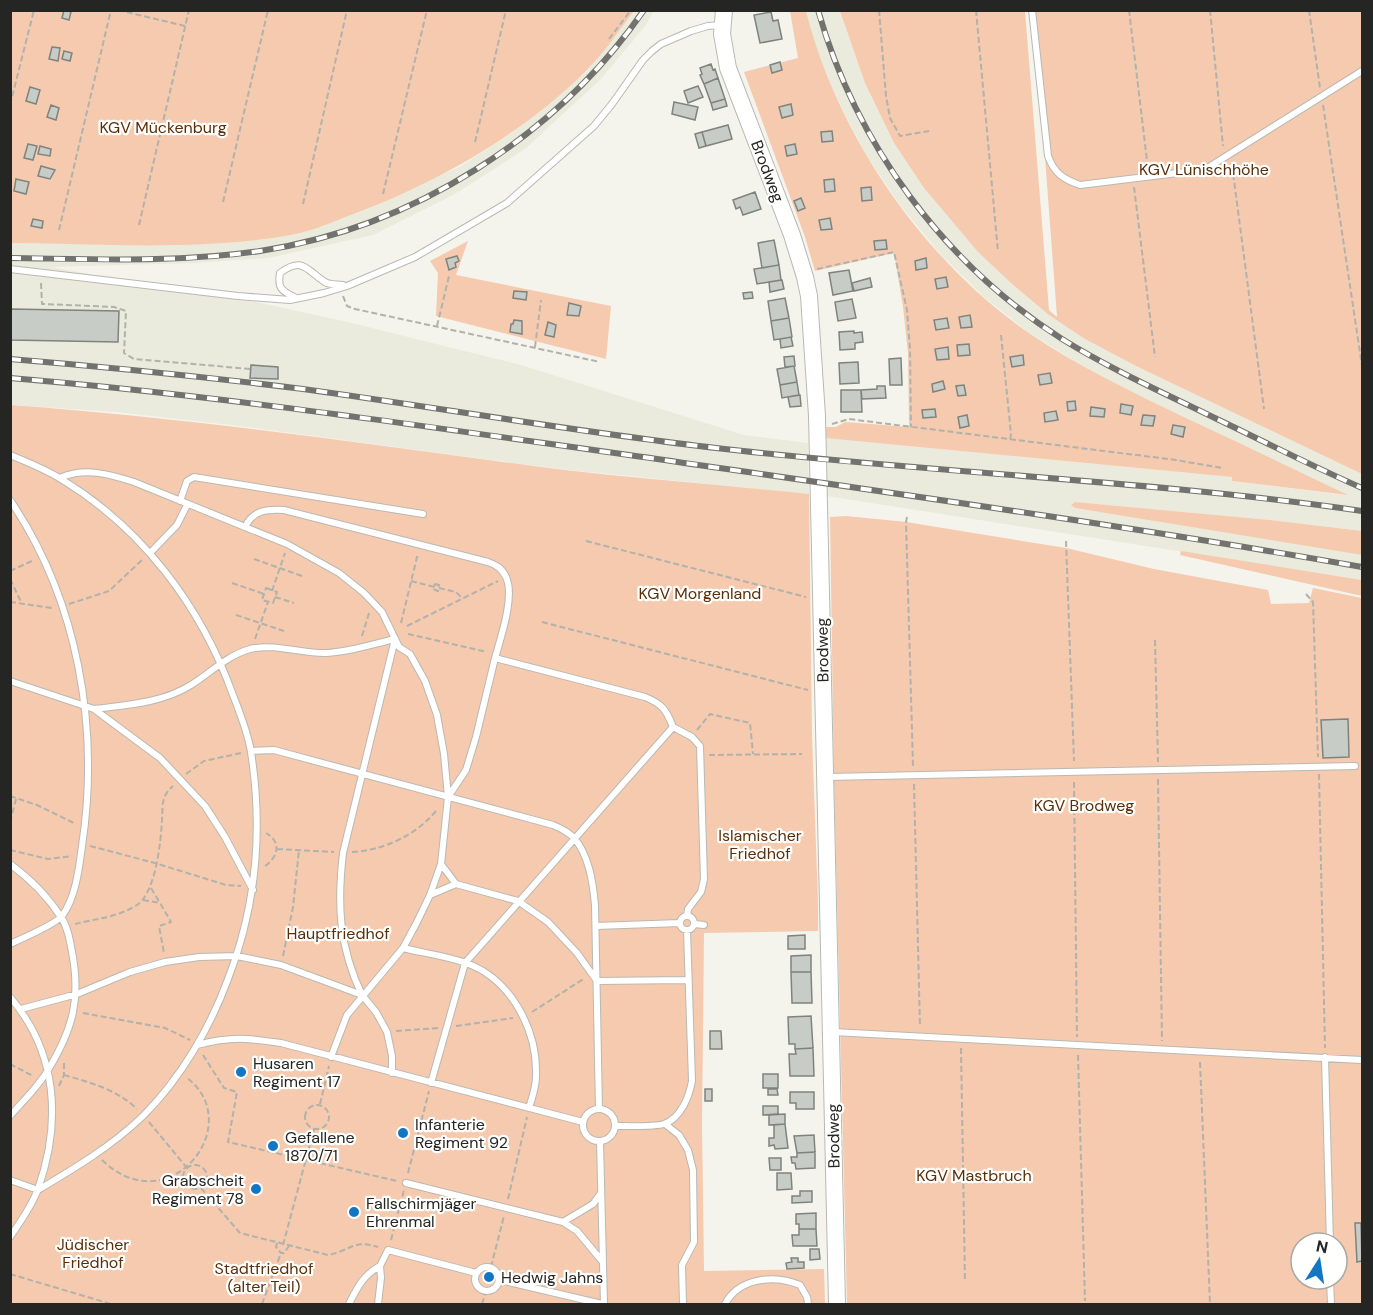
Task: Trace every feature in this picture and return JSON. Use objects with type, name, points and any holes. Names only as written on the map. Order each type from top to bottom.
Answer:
[{"type":"street","name":"Brodweg","points":[[723,18],[728,68],[792,235],[809,296],[817,425],[837,1305]]},
{"type":"lane","points":[[1032,10],[1048,156],[1052,169],[1067,181],[1080,184],[1194,171],[1209,167],[1362,71]]},
{"type":"lane","points":[[10,269],[290,300],[347,286],[415,257],[507,203],[594,126],[652,51],[661,44],[723,18]]},
{"type":"lane","points":[[297,298],[283,291],[278,282],[280,273],[289,266],[300,265],[312,270],[326,283],[347,286]]},
{"type":"lane","points":[[10,455],[60,478],[98,506],[151,552],[177,586],[222,664],[251,751],[258,831],[253,890],[237,956],[219,1005],[197,1045],[179,1072],[143,1116],[96,1155],[38,1190]]},
{"type":"lane","points":[[60,478],[72,473],[110,474],[287,544],[339,573],[373,602],[382,612],[399,647],[410,654],[425,681],[437,715],[448,797],[441,864],[430,895],[403,948],[347,1015],[331,1057]]},
{"type":"lane","points":[[151,552],[177,525],[187,481],[194,477],[423,514]]},
{"type":"lane","points":[[10,500],[25,521],[62,606],[72,641],[85,707],[89,776],[81,854],[71,897],[62,917],[10,944]]},
{"type":"lane","points":[[245,527],[248,520],[257,513],[268,509],[276,510],[488,562],[499,567],[507,577],[508,603],[476,737],[466,770],[448,797]]},
{"type":"lane","points":[[10,681],[94,709],[145,702],[170,695],[190,686],[232,656],[252,648],[330,653],[395,639]]},
{"type":"lane","points":[[392,1073],[392,1056],[387,1032],[376,1011],[362,995],[352,975],[340,921],[339,887],[343,853],[395,639]]},
{"type":"lane","points":[[495,656],[645,697],[659,703],[668,714],[673,727],[692,737],[700,746],[704,879],[701,892],[688,909],[687,916]]},
{"type":"lane","points":[[94,709],[138,740],[181,779],[210,814],[225,837],[253,890]]},
{"type":"lane","points":[[431,1083],[465,963],[673,727]]},
{"type":"lane","points":[[251,751],[274,750],[552,825],[574,838],[593,884],[596,926],[599,1109]]},
{"type":"lane","points":[[824,777],[1355,766]]},
{"type":"lane","points":[[10,864],[23,874],[62,917],[76,974],[77,994],[66,1035],[48,1070],[10,1116]]},
{"type":"lane","points":[[441,864],[456,884],[518,901],[548,922],[578,953],[597,981]]},
{"type":"lane","points":[[430,895],[456,884]]},
{"type":"lane","points":[[680,923],[683,917],[687,916]]},
{"type":"lane","points":[[687,916],[694,920],[695,924]]},
{"type":"lane","points":[[596,926],[680,923]]},
{"type":"lane","points":[[680,923],[681,927],[687,931]]},
{"type":"lane","points":[[695,924],[704,925]]},
{"type":"lane","points":[[687,931],[695,924]]},
{"type":"lane","points":[[616,1126],[664,1124],[679,1112],[688,1098],[692,1081],[687,931]]},
{"type":"lane","points":[[403,948],[465,963],[488,973],[507,993],[525,1016],[534,1045],[536,1077],[529,1108]]},
{"type":"lane","points":[[21,1009],[77,994],[130,972],[165,962],[199,957],[237,956],[280,965],[362,995]]},
{"type":"lane","points":[[597,981],[687,980]]},
{"type":"lane","points":[[10,996],[31,1024],[41,1046],[52,1092],[51,1133],[38,1190],[10,1237]]},
{"type":"lane","points":[[830,1032],[1362,1060]]},
{"type":"lane","points":[[197,1045],[242,1037],[281,1044],[583,1122]]},
{"type":"lane","points":[[1325,1058],[1329,1231]]},
{"type":"lane","points":[[599,1109],[607,1111],[614,1118],[616,1126],[608,1139],[600,1142],[590,1139],[584,1131],[583,1122],[586,1115],[599,1109]]},
{"type":"lane","points":[[664,1124],[678,1136],[688,1150],[693,1170],[694,1242],[682,1265],[683,1305]]},
{"type":"lane","points":[[500,1280],[603,1305],[600,1142]]},
{"type":"lane","points":[[10,1180],[38,1190]]},
{"type":"lane","points":[[406,1183],[563,1222],[577,1231],[602,1261]]},
{"type":"lane","points":[[563,1222],[593,1204],[602,1193]]},
{"type":"lane","points":[[378,1305],[380,1266],[388,1250],[476,1274]]},
{"type":"lane","points":[[349,1305],[362,1278],[380,1266]]},
{"type":"lane","points":[[491,1267],[498,1272],[500,1280],[495,1289],[486,1291],[477,1285],[476,1274],[482,1268],[491,1267]]},
{"type":"lane","points":[[725,1305],[734,1290],[752,1282],[772,1280],[788,1280],[800,1285],[808,1305]]},
{"type":"path","points":[[10,105],[34,10]]},
{"type":"path","points":[[59,230],[111,10]]},
{"type":"path","points":[[118,10],[185,26]]},
{"type":"path","points":[[139,225],[189,10]]},
{"type":"path","points":[[223,202],[268,10]]},
{"type":"path","points":[[303,204],[347,10]]},
{"type":"path","points":[[384,194],[427,10]]},
{"type":"path","points":[[475,142],[507,10]]},
{"type":"path","points":[[609,39],[631,10]]},
{"type":"path","points":[[879,10],[890,118],[900,136],[929,131]]},
{"type":"path","points":[[976,10],[998,252]]},
{"type":"path","points":[[1130,10],[1149,176]]},
{"type":"path","points":[[1210,10],[1224,158]]},
{"type":"path","points":[[1309,10],[1362,366]]},
{"type":"path","points":[[1230,153],[1264,409]]},
{"type":"path","points":[[1133,178],[1155,357]]},
{"type":"path","points":[[804,273],[894,252],[910,349],[911,427]]},
{"type":"path","points":[[437,326],[449,276]]},
{"type":"path","points":[[41,279],[42,304],[114,307],[126,311],[124,352],[134,359],[251,369]]},
{"type":"path","points":[[347,286],[343,292],[347,306],[600,362]]},
{"type":"path","points":[[535,348],[541,300]]},
{"type":"path","points":[[1002,335],[1010,440]]},
{"type":"path","points":[[817,425],[836,424],[849,419],[1176,460],[1222,468]]},
{"type":"path","points":[[1066,541],[1074,771],[1077,1045],[1085,1301]]},
{"type":"path","points":[[586,542],[821,601]]},
{"type":"path","points":[[272,591],[287,544]]},
{"type":"path","points":[[401,622],[420,545]]},
{"type":"path","points":[[10,602],[55,609],[109,591],[151,552]]},
{"type":"path","points":[[10,571],[42,556]]},
{"type":"path","points":[[254,560],[302,576]]},
{"type":"path","points":[[407,626],[507,577]]},
{"type":"path","points":[[10,579],[22,604]]},
{"type":"path","points":[[411,582],[434,587],[435,584],[439,585],[439,588],[456,592],[463,599]]},
{"type":"path","points":[[232,583],[264,594]]},
{"type":"path","points":[[266,588],[272,591],[277,592],[273,603],[262,600],[266,588]]},
{"type":"path","points":[[1306,594],[1313,602],[1325,1058]]},
{"type":"path","points":[[275,597],[294,603]]},
{"type":"path","points":[[252,648],[268,602]]},
{"type":"path","points":[[359,647],[373,602]]},
{"type":"path","points":[[236,615],[285,631]]},
{"type":"path","points":[[542,622],[822,694]]},
{"type":"path","points":[[408,634],[495,656]]},
{"type":"path","points":[[1155,640],[1162,1049]]},
{"type":"path","points":[[692,737],[710,714],[750,723],[753,754]]},
{"type":"path","points":[[66,927],[121,912],[143,900],[151,888],[161,830],[163,797],[194,767],[204,761],[251,751]]},
{"type":"path","points":[[700,755],[802,754]]},
{"type":"path","points":[[10,796],[67,818],[85,829]]},
{"type":"path","points":[[277,849],[343,853],[372,851],[400,840],[426,823],[448,797]]},
{"type":"path","points":[[10,822],[16,798]]},
{"type":"path","points":[[255,867],[268,864],[277,849],[275,840],[271,836],[258,831]]},
{"type":"path","points":[[82,844],[226,885],[240,886],[249,881]]},
{"type":"path","points":[[10,850],[48,859],[81,854]]},
{"type":"path","points":[[280,965],[293,907],[299,850]]},
{"type":"path","points":[[151,888],[171,922],[159,927],[165,962]]},
{"type":"path","points":[[143,900],[160,903]]},
{"type":"path","points":[[525,1016],[591,974]]},
{"type":"path","points":[[74,1011],[165,1028],[197,1045],[224,1088],[237,1092],[228,1142],[406,1183]]},
{"type":"path","points":[[960,1039],[965,1282]]},
{"type":"path","points":[[52,1092],[61,1084],[64,1075],[63,1056],[58,1051]]},
{"type":"path","points":[[1200,1052],[1210,1305]]},
{"type":"path","points":[[10,1064],[41,1081]]},
{"type":"path","points":[[320,1104],[329,1065]]},
{"type":"path","points":[[96,1155],[110,1168],[142,1182],[161,1180],[175,1175],[187,1168],[195,1165],[206,1172],[206,1181],[201,1188],[193,1189],[184,1183],[183,1175],[187,1168],[196,1158],[204,1142],[208,1113],[202,1095],[191,1081],[179,1072]]},
{"type":"path","points":[[64,1075],[88,1082],[128,1100],[187,1168]]},
{"type":"path","points":[[201,1188],[240,1233],[328,1255],[336,1254],[356,1244],[368,1244],[388,1250],[428,1094]]},
{"type":"path","points":[[320,1104],[328,1110],[329,1119],[324,1127],[314,1129],[306,1124],[305,1114],[310,1106],[320,1104]]},
{"type":"path","points":[[491,1267],[527,1120]]},
{"type":"path","points":[[283,1245],[314,1129]]},
{"type":"path","points":[[277,1243],[276,1247],[281,1253]]},
{"type":"path","points":[[262,1305],[281,1253],[284,1253],[289,1246]]},
{"type":"path","points":[[10,1274],[111,1305]]},
{"type":"path","points":[[482,1305],[486,1291]]},
{"type":"path","points":[[169,1305],[189,1305]]},
{"type":"shaded area","points":[[634,11],[654,11],[645,26],[601,79],[525,149],[455,194],[373,235],[268,258],[196,263],[52,267],[191,293],[256,302],[352,323],[521,365],[744,435],[808,443],[809,494],[559,469],[239,426],[116,412],[11,405],[10,243],[173,245],[294,235],[322,226],[372,207],[461,166],[510,134],[587,71]]},
{"type":"shaded area","points":[[806,11],[840,11],[865,83],[894,143],[924,188],[978,252],[1012,284],[1085,339],[1136,366],[1362,474],[1362,531],[1270,520],[1075,502],[1071,504],[1075,508],[1362,555],[1362,580],[827,496],[825,438],[1232,477],[1232,481],[1345,495],[1125,389],[1028,332],[985,298],[941,255],[900,205],[866,155],[836,98],[812,37]]},
{"type":"green space","name":"KGV Mückenburg","points":[[11,11],[634,11],[593,64],[561,94],[507,136],[449,171],[324,226],[291,235],[222,243],[151,245],[11,243]]},
{"type":"green space","points":[[790,11],[806,11],[820,57],[839,103],[862,148],[889,191],[920,232],[990,303],[1029,333],[1107,379],[1348,495],[1232,481],[1232,477],[825,438],[825,427],[836,427],[845,422],[909,427],[908,353],[894,253],[815,271],[805,237],[744,72],[798,58]]},
{"type":"green space","name":"KGV Lünischhöhe","points":[[840,11],[1025,11],[1049,310],[1057,317],[1034,11],[1362,11],[1362,474],[1136,366],[1085,339],[1049,315],[1012,284],[978,252],[924,188],[894,143],[865,83]]},
{"type":"green space","points":[[468,241],[456,275],[611,306],[606,359],[436,316],[438,273],[430,261]]},
{"type":"green space","name":"Hauptfriedhof","points":[[10,405],[215,425],[588,473],[809,494],[812,735],[818,931],[704,933],[702,1125],[704,1271],[824,1269],[825,1304],[11,1304]]},
{"type":"green space","points":[[1075,502],[1362,531],[1362,555],[1075,508],[1071,505]]},
{"type":"green space","name":"KGV Brodweg","points":[[846,516],[906,522],[1066,548],[1154,569],[1268,590],[1271,604],[1309,603],[1313,588],[1362,598],[1362,1304],[847,1304],[830,517]]},
{"type":"green space","points":[[1181,551],[1362,580],[1362,596],[1180,555]]},
{"type":"building","points":[[64,10],[71,12],[69,20],[62,18]]},
{"type":"building","points":[[771,12],[773,21],[778,20],[782,39],[760,43],[754,15]]},
{"type":"building","points":[[52,47],[60,48],[58,61],[49,59]]},
{"type":"building","points":[[64,51],[72,53],[70,61],[62,59]]},
{"type":"building","points":[[780,62],[782,70],[772,73],[770,65]]},
{"type":"building","points":[[711,64],[718,78],[704,84],[700,68]]},
{"type":"building","points":[[718,78],[725,99],[711,103],[704,84]]},
{"type":"building","points":[[698,86],[703,97],[688,103],[684,91]]},
{"type":"building","points":[[30,87],[40,90],[36,104],[26,101]]},
{"type":"building","points":[[725,99],[727,106],[713,110],[711,103]]},
{"type":"building","points":[[674,102],[698,107],[695,120],[672,114]]},
{"type":"building","points":[[791,104],[793,115],[782,118],[779,107]]},
{"type":"building","points":[[51,105],[59,108],[56,120],[47,117]]},
{"type":"building","points":[[728,125],[732,139],[706,146],[702,132]]},
{"type":"building","points":[[832,131],[833,141],[822,142],[821,132]]},
{"type":"building","points":[[702,132],[706,146],[699,148],[695,134]]},
{"type":"building","points":[[28,144],[37,146],[33,160],[24,158]]},
{"type":"building","points":[[795,144],[797,154],[787,156],[785,146]]},
{"type":"building","points":[[40,146],[51,149],[50,156],[38,154]]},
{"type":"building","points":[[41,166],[55,170],[50,179],[38,176]]},
{"type":"building","points":[[16,179],[29,182],[26,194],[14,191]]},
{"type":"building","points":[[834,179],[835,191],[825,192],[824,180]]},
{"type":"building","points":[[871,187],[872,200],[862,201],[861,188]]},
{"type":"building","points":[[755,192],[761,209],[743,215],[740,207],[736,209],[733,200]]},
{"type":"building","points":[[801,198],[805,208],[798,211],[794,201]]},
{"type":"building","points":[[830,218],[832,229],[821,230],[819,220]]},
{"type":"building","points":[[33,219],[43,221],[42,228],[31,226]]},
{"type":"building","points":[[774,240],[779,265],[762,268],[758,243]]},
{"type":"building","points":[[886,240],[887,249],[875,250],[874,241]]},
{"type":"building","points":[[457,256],[459,261],[455,263],[456,267],[449,270],[446,259]]},
{"type":"building","points":[[926,258],[927,268],[916,270],[915,261]]},
{"type":"building","points":[[779,265],[781,280],[757,284],[754,269]]},
{"type":"building","points":[[849,270],[853,291],[833,295],[829,273]]},
{"type":"building","points":[[946,277],[948,287],[937,289],[935,279]]},
{"type":"building","points":[[870,278],[872,287],[854,291],[852,283]]},
{"type":"building","points":[[782,280],[784,289],[770,292],[769,282]]},
{"type":"building","points":[[514,291],[527,292],[526,300],[513,298]]},
{"type":"building","points":[[752,292],[753,298],[744,299],[743,293]]},
{"type":"building","points":[[785,298],[789,318],[771,321],[768,301]]},
{"type":"building","points":[[852,299],[856,318],[838,321],[835,302]]},
{"type":"building","points":[[569,303],[581,306],[579,316],[567,315]]},
{"type":"building","points":[[10,309],[119,311],[118,342],[10,340]]},
{"type":"building","points":[[970,315],[972,327],[961,328],[959,317]]},
{"type":"building","points":[[789,318],[792,337],[774,340],[771,321]]},
{"type":"building","points":[[947,318],[949,328],[936,330],[934,320]]},
{"type":"building","points":[[514,320],[522,321],[522,334],[510,332]]},
{"type":"building","points":[[548,322],[556,325],[554,337],[545,335]]},
{"type":"building","points":[[854,331],[854,333],[862,332],[863,342],[855,343],[855,349],[840,350],[839,332]]},
{"type":"building","points":[[791,337],[793,346],[781,348],[780,339]]},
{"type":"building","points":[[969,344],[970,355],[958,356],[957,345]]},
{"type":"building","points":[[948,347],[949,359],[937,360],[935,349]]},
{"type":"building","points":[[1023,355],[1024,365],[1012,367],[1010,357]]},
{"type":"building","points":[[794,356],[795,366],[785,367],[784,357]]},
{"type":"building","points":[[901,358],[902,385],[890,385],[889,359]]},
{"type":"building","points":[[858,362],[859,383],[840,384],[839,363]]},
{"type":"building","points":[[251,365],[278,367],[278,379],[250,378]]},
{"type":"building","points":[[794,366],[797,382],[780,385],[777,369]]},
{"type":"building","points":[[1050,373],[1052,383],[1040,385],[1038,375]]},
{"type":"building","points":[[943,381],[945,389],[933,392],[932,384]]},
{"type":"building","points":[[797,382],[799,395],[782,398],[780,385]]},
{"type":"building","points":[[964,385],[966,395],[958,396],[956,386]]},
{"type":"building","points":[[877,386],[885,386],[886,398],[862,399],[861,390],[877,389]]},
{"type":"building","points":[[841,390],[861,390],[862,412],[841,412]]},
{"type":"building","points":[[800,395],[801,406],[790,407],[788,397]]},
{"type":"building","points":[[1075,401],[1076,410],[1068,411],[1067,402]]},
{"type":"building","points":[[1121,404],[1133,406],[1131,415],[1120,413]]},
{"type":"building","points":[[1091,407],[1105,409],[1104,417],[1090,416]]},
{"type":"building","points":[[935,409],[936,417],[923,418],[922,410]]},
{"type":"building","points":[[1056,411],[1058,420],[1045,422],[1044,413]]},
{"type":"building","points":[[967,415],[969,426],[960,428],[958,417]]},
{"type":"building","points":[[1143,415],[1155,416],[1153,426],[1141,425]]},
{"type":"building","points":[[1173,425],[1185,427],[1183,437],[1171,434]]},
{"type":"building","points":[[1348,719],[1349,757],[1323,758],[1321,720]]},
{"type":"building","points":[[805,935],[805,949],[788,949],[788,936]]},
{"type":"building","points":[[811,955],[811,972],[791,972],[791,956]]},
{"type":"building","points":[[791,972],[811,972],[812,1003],[792,1003]]},
{"type":"building","points":[[811,1016],[813,1048],[795,1049],[795,1044],[789,1044],[788,1017]]},
{"type":"building","points":[[710,1031],[721,1031],[722,1049],[710,1049]]},
{"type":"building","points":[[813,1048],[814,1076],[790,1076],[789,1054],[796,1054],[795,1049]]},
{"type":"building","points":[[763,1074],[778,1074],[778,1088],[763,1088]]},
{"type":"building","points":[[705,1089],[712,1089],[712,1101],[705,1101]]},
{"type":"building","points":[[768,1089],[777,1089],[778,1095],[768,1095]]},
{"type":"building","points":[[790,1092],[814,1092],[814,1109],[796,1109],[796,1103],[790,1103]]},
{"type":"building","points":[[763,1106],[778,1106],[778,1114],[763,1115]]},
{"type":"building","points":[[785,1114],[785,1124],[769,1125],[769,1115]]},
{"type":"building","points":[[785,1124],[788,1148],[775,1149],[774,1145],[769,1146],[769,1138],[774,1138],[774,1125]]},
{"type":"building","points":[[814,1135],[815,1152],[797,1153],[794,1136]]},
{"type":"building","points":[[815,1152],[815,1168],[796,1169],[795,1163],[792,1163],[791,1157],[797,1157],[797,1153]]},
{"type":"building","points":[[769,1158],[781,1158],[781,1170],[770,1170]]},
{"type":"building","points":[[777,1173],[791,1173],[792,1189],[777,1190]]},
{"type":"building","points":[[800,1191],[812,1191],[812,1202],[792,1203],[792,1196],[800,1196]]},
{"type":"building","points":[[816,1213],[816,1229],[799,1229],[799,1224],[796,1224],[796,1214]]},
{"type":"building","points":[[1355,1223],[1361,1223],[1362,1261],[1357,1262]]},
{"type":"building","points":[[799,1229],[816,1229],[817,1246],[793,1246],[792,1235],[799,1235]]},
{"type":"building","points":[[810,1249],[819,1249],[820,1259],[810,1260]]},
{"type":"building","points":[[791,1258],[798,1258],[798,1262],[804,1262],[804,1268],[787,1269],[786,1263],[792,1262]]},
{"type":"railway","points":[[10,258],[136,259],[229,255],[317,239],[372,221],[425,198],[476,169],[524,136],[569,98],[609,56],[644,10]]},
{"type":"railway","points":[[818,10],[835,60],[856,107],[881,153],[910,197],[979,275],[1019,309],[1062,339],[1100,361],[1362,488]]},
{"type":"railway","points":[[10,359],[157,372],[303,389],[716,448],[1120,484],[1282,500],[1362,511]]},
{"type":"railway","points":[[10,378],[172,394],[415,425],[1010,510],[1362,567]]},
{"type":"place","name":"Husaren Regiment 17","points":[[241,1072]]},
{"type":"place","name":"Infanterie Regiment 92","points":[[403,1133]]},
{"type":"place","name":"Gefallene 1870/71","points":[[273,1146]]},
{"type":"place","name":"Grabscheit Regiment 78","points":[[256,1189]]},
{"type":"place","name":"Fallschirmjäger Ehrenmal","points":[[354,1212]]},
{"type":"place","name":"Hedwig Jahns","points":[[489,1277]]},
{"type":"park label","name":"KGV Morgenland","points":[[700,593]]},
{"type":"park label","name":"Islamischer Friedhof","points":[[760,844]]},
{"type":"park label","name":"KGV Mastbruch","points":[[974,1175]]},
{"type":"park label","name":"Jüdischer Friedhof","points":[[93,1253]]},
{"type":"park label","name":"Stadtfriedhof (alter Teil)","points":[[264,1277]]}]
